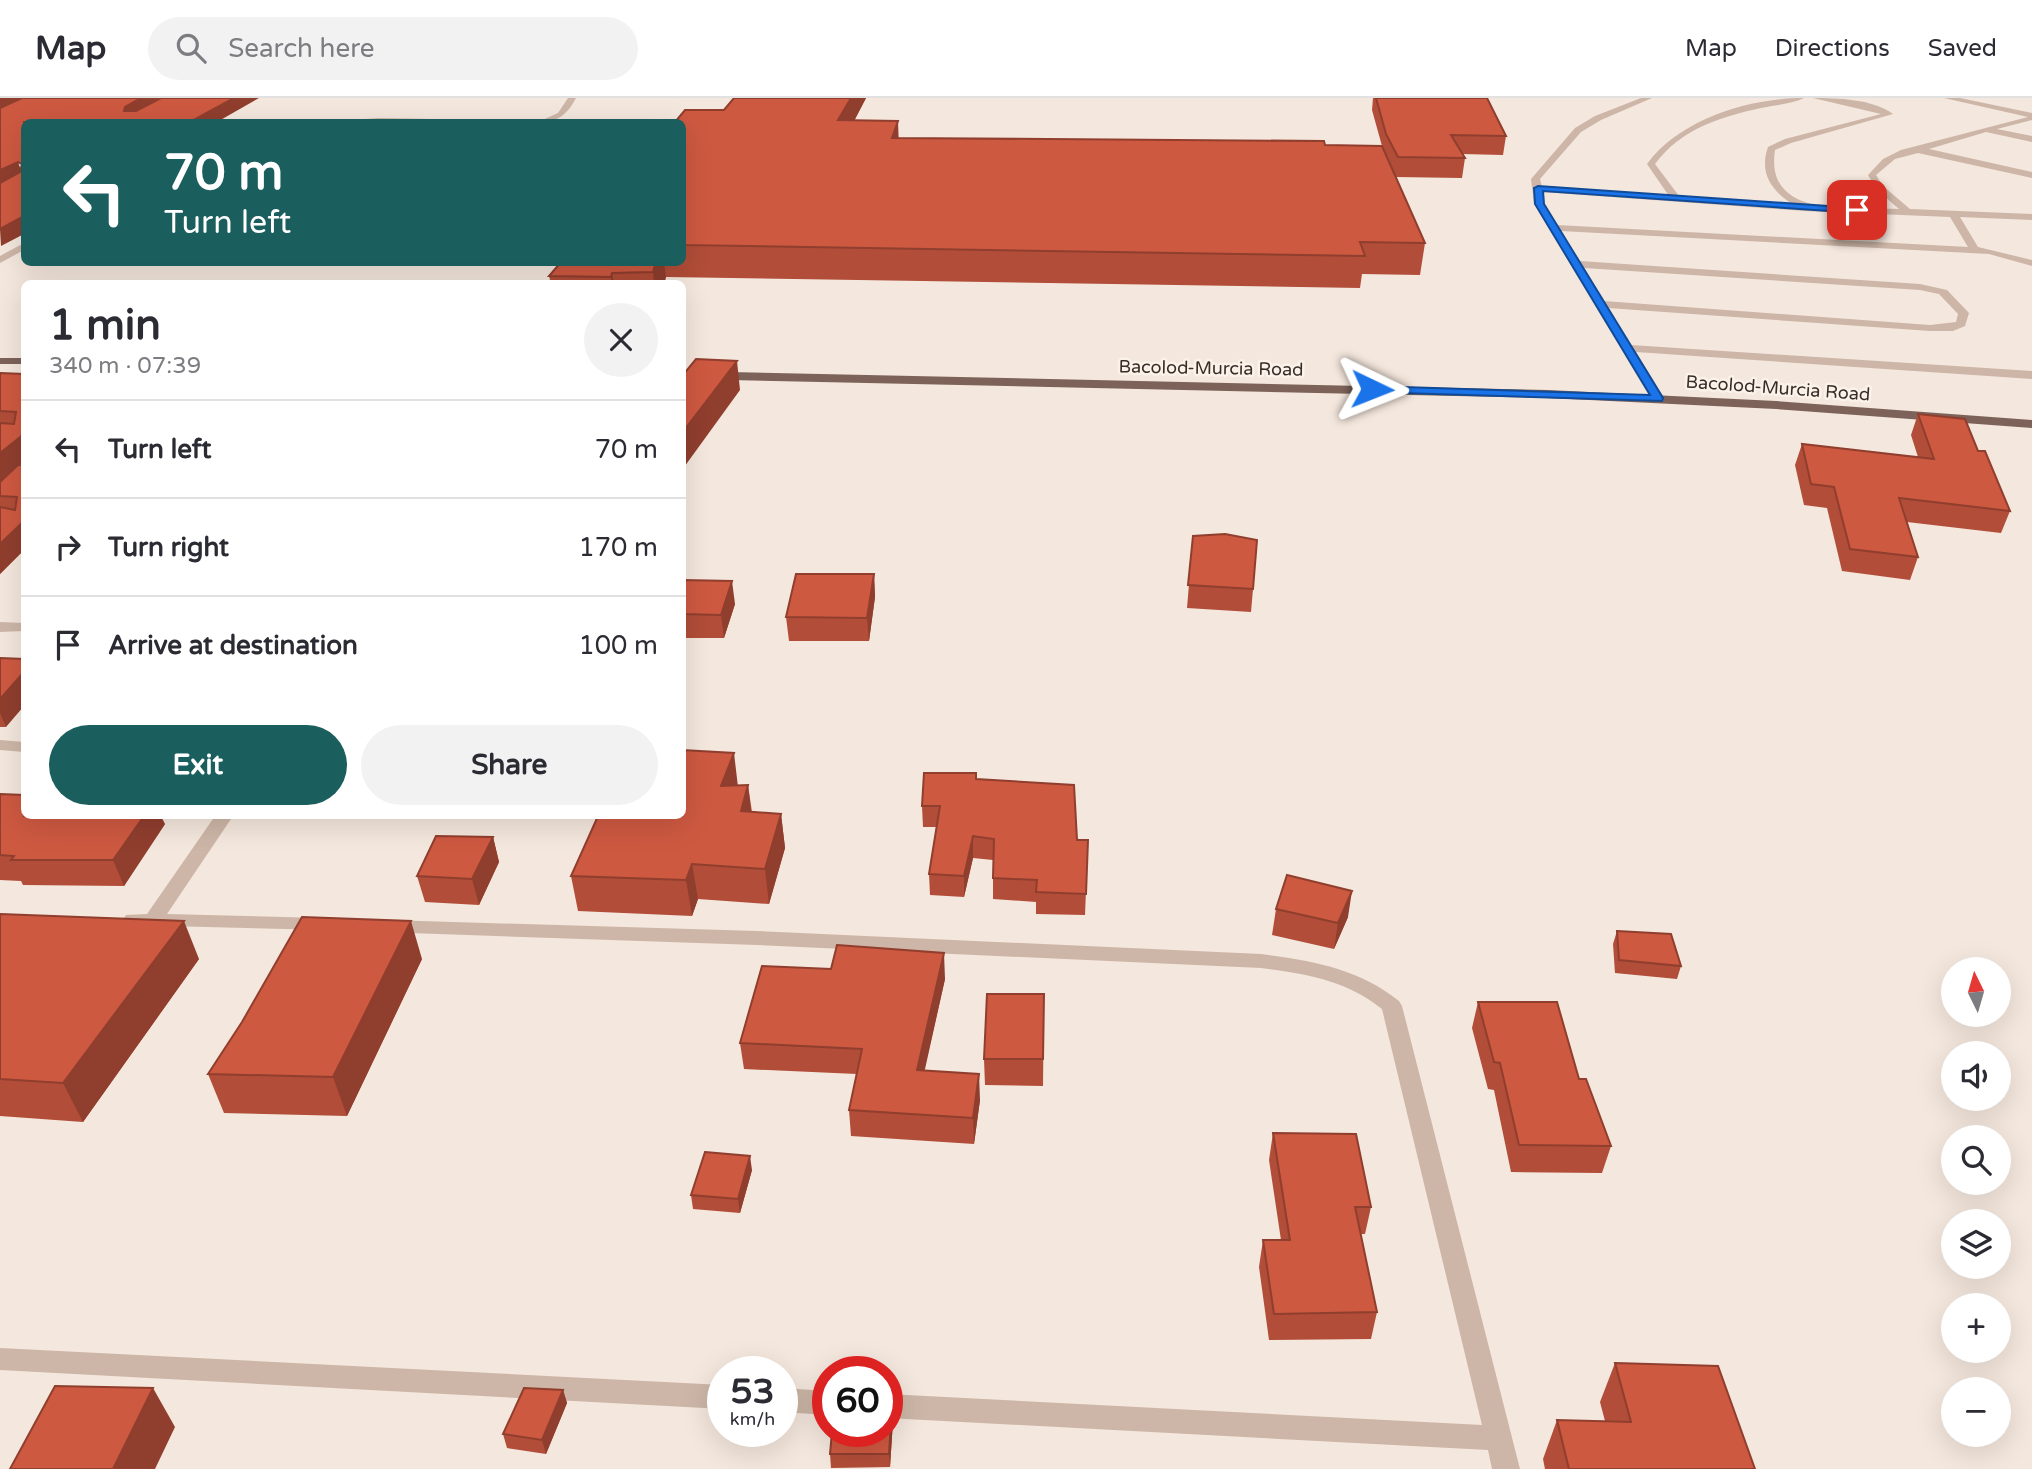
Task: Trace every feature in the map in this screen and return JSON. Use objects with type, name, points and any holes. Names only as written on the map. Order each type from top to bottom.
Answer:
[{"type":"main road","points":[[0,361],[21,361]]},
{"type":"main road","name":"Bacolod-Murcia Road","points":[[686,375],[1658,398],[2032,424]]},
{"type":"street","points":[[557,119],[566,111],[572,98]]},
{"type":"street","points":[[1648,98],[1598,118],[1578,130],[1535,179],[1539,204],[1658,398]]},
{"type":"street","points":[[1676,199],[1651,164],[1656,155],[1679,133],[1731,114],[1800,98]]},
{"type":"street","points":[[1804,208],[1777,190],[1767,167],[1771,149],[1788,141],[1889,114],[1876,108],[1816,98]]},
{"type":"street","points":[[1948,98],[2032,116]]},
{"type":"street","points":[[1909,213],[1880,188],[1872,175],[1880,164],[1916,149],[2032,116]]},
{"type":"street","points":[[1986,129],[2032,139]]},
{"type":"street","points":[[1916,149],[2032,175]]},
{"type":"street","points":[[1538,188],[1804,208],[2032,217]]},
{"type":"street","points":[[1953,214],[1975,250]]},
{"type":"street","points":[[2015,217],[2032,222]]},
{"type":"street","points":[[1555,228],[1975,250],[2002,253],[2032,263]]},
{"type":"street","points":[[0,260],[21,248]]},
{"type":"street","points":[[1575,264],[1920,287],[1943,292],[1964,313],[1961,324],[1930,328],[1602,304]]},
{"type":"street","points":[[1626,348],[2032,375]]},
{"type":"street","points":[[0,627],[21,627]]},
{"type":"street","points":[[0,745],[21,747]]},
{"type":"street","points":[[153,920],[222,819]]},
{"type":"street","points":[[111,919],[345,926]]},
{"type":"street","points":[[373,926],[757,938],[1261,961],[1322,970],[1354,979],[1392,1006],[1506,1469]]},
{"type":"street","points":[[0,1359],[707,1396]]},
{"type":"street","points":[[903,1407],[1500,1438]]},
{"type":"building","points":[[22,98],[141,98],[125,107],[124,111],[136,111],[161,98],[234,98],[196,119],[21,119],[21,164],[18,162],[0,170],[0,108]]},
{"type":"building","points":[[734,98],[851,98],[838,120],[898,121],[892,138],[1324,141],[1325,145],[1382,146],[1425,243],[1360,242],[1365,256],[686,245],[686,119],[678,119],[685,110],[724,110]]},
{"type":"building","points":[[1376,98],[1487,98],[1506,136],[1451,135],[1465,158],[1398,157],[1386,134]]},
{"type":"building","points":[[21,168],[21,218],[0,229],[0,183],[20,172]]},
{"type":"building","points":[[558,266],[655,266],[653,272],[612,273],[611,277],[549,276]]},
{"type":"building","points":[[696,359],[737,361],[686,428],[686,371]]},
{"type":"building","points":[[0,373],[21,374],[21,436],[0,453],[0,423],[14,424],[16,412],[0,411]]},
{"type":"building","points":[[1918,414],[1965,419],[1978,451],[1985,451],[2010,511],[1899,498],[1918,557],[1850,549],[1834,487],[1811,484],[1802,444],[1934,459]]},
{"type":"building","points":[[21,465],[21,524],[0,544],[0,507],[15,510],[17,497],[0,496],[0,482]]},
{"type":"building","points":[[1225,534],[1257,540],[1253,589],[1188,585],[1193,536]]},
{"type":"building","points":[[796,574],[874,574],[867,618],[786,617]]},
{"type":"building","points":[[686,580],[732,581],[721,615],[686,614]]},
{"type":"building","points":[[0,658],[21,659],[21,675],[0,699]]},
{"type":"building","points":[[686,750],[734,753],[721,786],[748,785],[741,811],[781,814],[765,869],[692,864],[686,880],[571,876],[597,819],[686,819]]},
{"type":"building","points":[[924,773],[976,773],[976,779],[1074,785],[1077,840],[1088,840],[1086,894],[1036,892],[1037,880],[993,878],[994,839],[973,836],[964,876],[929,874],[940,806],[922,806]]},
{"type":"building","points":[[0,794],[21,795],[21,819],[142,819],[113,860],[11,860],[14,856],[0,855]]},
{"type":"building","points":[[436,836],[493,837],[472,879],[417,876]]},
{"type":"building","points":[[1287,875],[1352,891],[1338,923],[1276,909]]},
{"type":"building","points":[[0,914],[184,921],[63,1083],[0,1079]]},
{"type":"building","points":[[302,917],[411,921],[333,1077],[208,1074],[242,1022]]},
{"type":"building","points":[[1617,931],[1671,934],[1681,966],[1619,960]]},
{"type":"building","points":[[837,945],[944,953],[917,1070],[979,1074],[973,1118],[849,1110],[862,1049],[740,1043],[762,966],[831,969]]},
{"type":"building","points":[[987,994],[1044,994],[1043,1059],[984,1059]]},
{"type":"building","points":[[1478,1002],[1557,1002],[1579,1079],[1586,1079],[1611,1146],[1519,1145],[1500,1063],[1494,1062]]},
{"type":"building","points":[[1273,1133],[1356,1134],[1371,1207],[1355,1207],[1377,1312],[1274,1314],[1263,1240],[1290,1240]]},
{"type":"building","points":[[705,1152],[750,1156],[738,1199],[691,1195]]},
{"type":"building","points":[[1615,1363],[1718,1366],[1755,1469],[1569,1469],[1557,1420],[1631,1422]]},
{"type":"building","points":[[55,1386],[153,1388],[113,1469],[10,1469]]},
{"type":"building","points":[[524,1388],[563,1390],[542,1440],[503,1434]]},
{"type":"building","points":[[831,1447],[889,1447],[889,1454],[830,1454]]},
{"type":"route","points":[[1372,389],[1658,398],[1539,204],[1538,188],[1857,210]]}]
